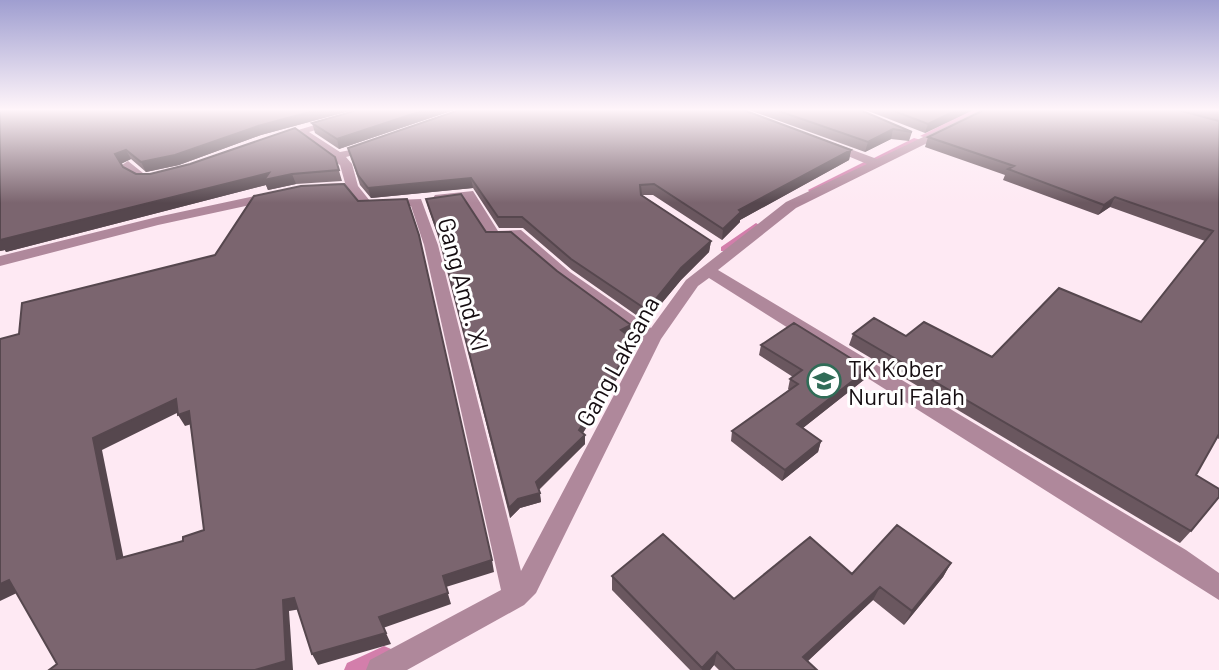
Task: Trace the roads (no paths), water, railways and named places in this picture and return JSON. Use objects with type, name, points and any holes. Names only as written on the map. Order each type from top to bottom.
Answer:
[{"type":"street","points":[[307,189],[352,187],[346,164],[314,140]]},
{"type":"street","points":[[817,140],[879,164]]},
{"type":"street","name":"Gang Laksana","points":[[380,670],[515,596],[527,585],[653,338],[692,283],[723,251],[792,205],[879,164],[917,140]]},
{"type":"street","points":[[338,156],[384,142]]},
{"type":"street","points":[[128,165],[134,174],[144,178],[170,173]]},
{"type":"street","name":"Gang Amd. XI","points":[[352,187],[366,205],[416,202],[431,245],[515,596]]},
{"type":"street","points":[[0,261],[157,221],[285,194]]},
{"type":"street","points":[[416,202],[468,194],[494,236],[516,233],[583,288],[653,338]]},
{"type":"street","points":[[706,270],[1165,551],[1219,588]]},
{"type":"waterway","points":[[874,160],[916,140]]},
{"type":"waterway","points":[[813,190],[866,164]]},
{"type":"waterway","points":[[725,249],[756,226]]},
{"type":"waterway","points":[[354,670],[384,656]]},
{"type":"place","name":"TK Kober Nurul Falah","points":[[824,381]]}]
